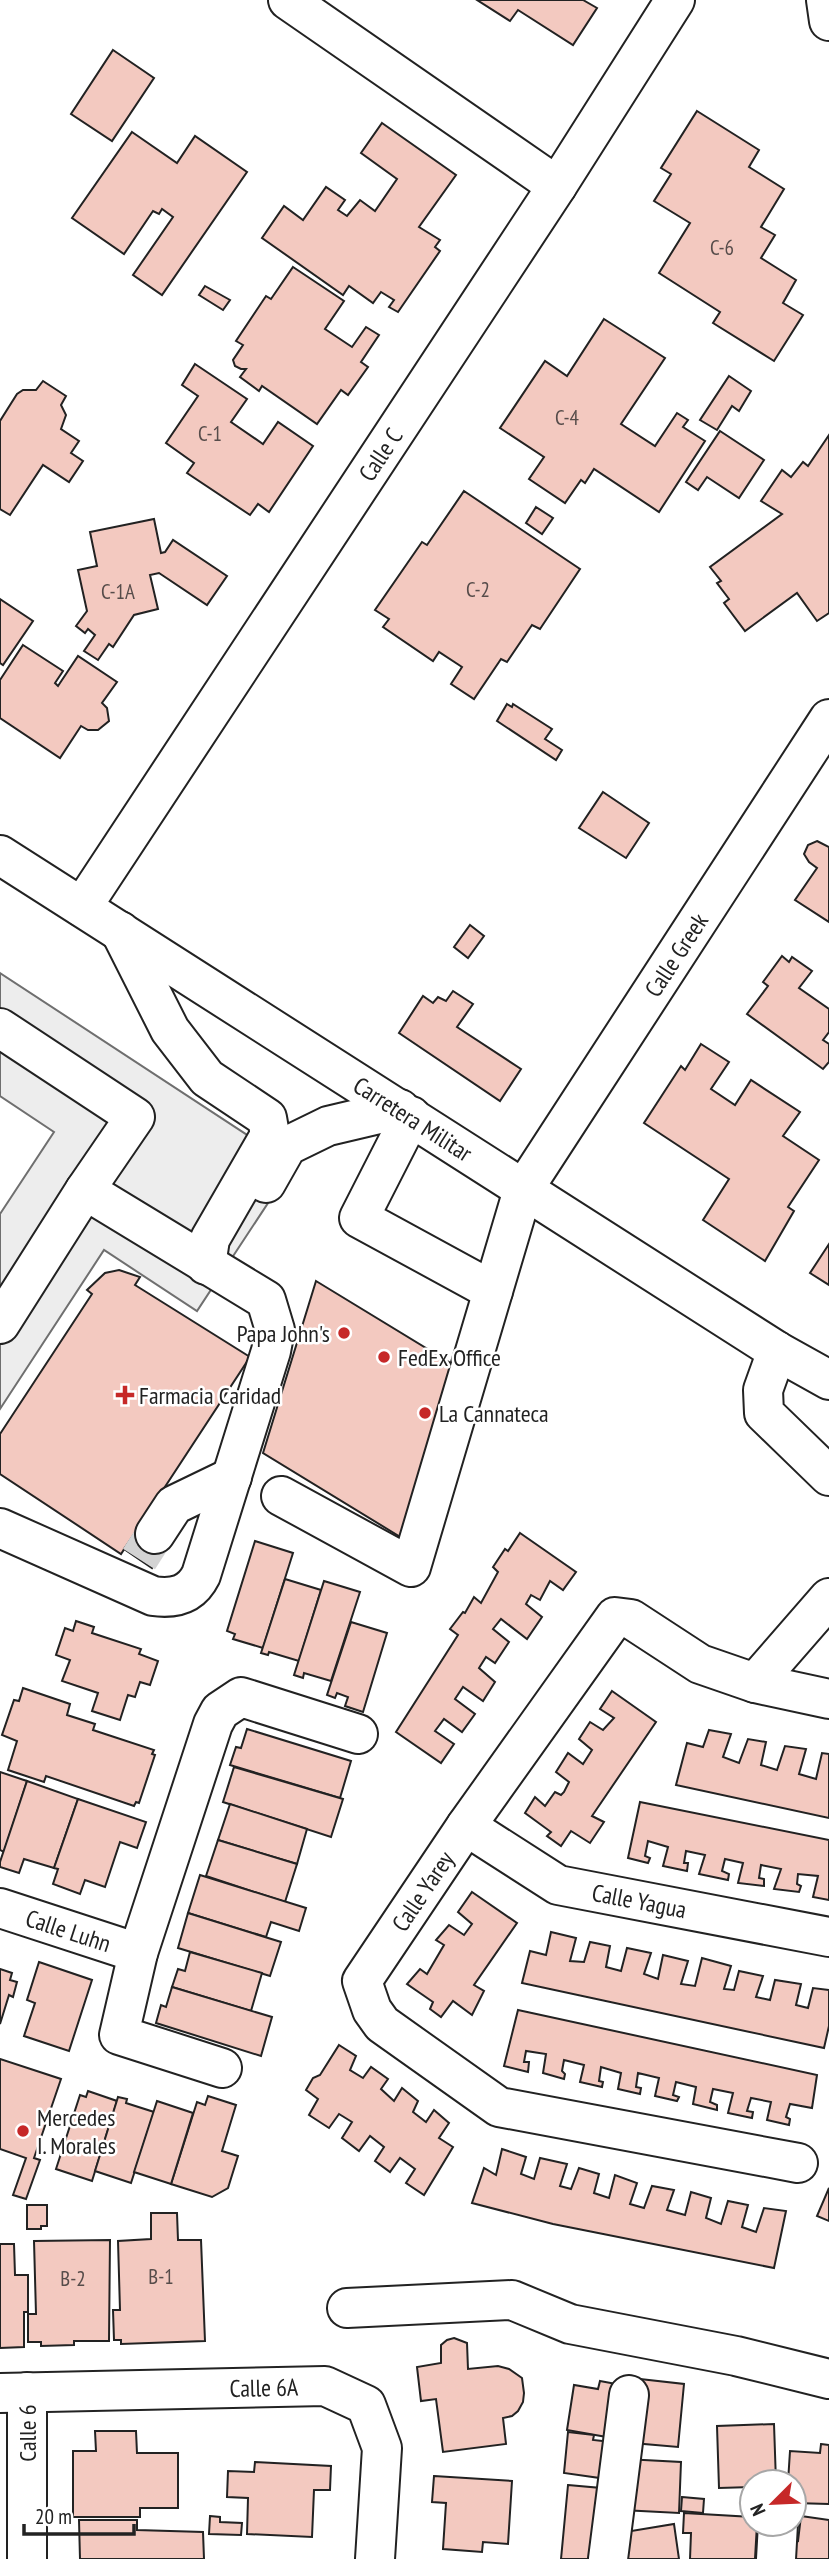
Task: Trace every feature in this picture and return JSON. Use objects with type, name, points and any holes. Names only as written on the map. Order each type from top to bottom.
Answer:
[{"type":"street","points":[[288,0],[557,186]]},
{"type":"street","name":"Calle C","points":[[82,907],[557,186],[675,0]]},
{"type":"street","points":[[826,0],[829,22]]},
{"type":"street","name":"Calle Greek","points":[[281,1496],[411,1567],[523,1190],[829,719]]},
{"type":"street","name":"Carretera Militar","points":[[0,855],[777,1351],[829,1380]]},
{"type":"street","points":[[120,931],[170,1030],[207,1078],[267,1118],[270,1135],[210,1239],[206,1265]]},
{"type":"street","points":[[0,1028],[135,1117],[0,1324]]},
{"type":"street","points":[[206,1265],[236,1238],[287,1146],[328,1126],[406,1112]]},
{"type":"street","points":[[406,1112],[359,1218],[493,1291]]},
{"type":"street","points":[[85,1190],[266,1300],[275,1330],[271,1351],[197,1584],[185,1594],[167,1598],[153,1596],[140,1559]]},
{"type":"street","points":[[777,1351],[762,1390],[764,1413],[829,1476]]},
{"type":"street","points":[[140,1559],[174,1505],[232,1477]]},
{"type":"street","points":[[0,1528],[140,1559]]},
{"type":"street","points":[[829,1598],[755,1683],[829,1699]]},
{"type":"street","name":"Calle Yarey","points":[[755,1683],[700,1664],[631,1619],[615,1617],[466,1825],[362,1981],[372,2010],[382,2024],[499,2107],[798,2163]]},
{"type":"street","points":[[222,2068],[119,2035],[138,1953],[220,1711],[241,1697],[358,1734]]},
{"type":"street","name":"Calle Yagua","points":[[466,1825],[558,1885],[829,1937]]},
{"type":"street","name":"Calle Luhn","points":[[0,1908],[138,1953]]},
{"type":"street","points":[[348,2308],[512,2300],[570,2324],[736,2356],[829,2379]]},
{"type":"street","name":"Calle 6A","points":[[13,2392],[325,2385],[366,2405],[382,2448],[375,2559]]},
{"type":"street","name":"Calle 6","points":[[13,2392],[27,2559]]},
{"type":"street","points":[[608,2559],[629,2395]]},
{"type":"street","points":[[776,2559],[777,2538]]},
{"type":"shaded area","points":[[0,973],[293,1165],[197,1311],[104,1250],[0,1409],[0,1214],[54,1132],[0,1096]]},
{"type":"building","points":[[477,0],[583,0],[597,8],[573,45],[518,10],[510,21]]},
{"type":"building","points":[[113,50],[154,78],[112,141],[71,114]]},
{"type":"building","points":[[697,111],[759,150],[749,167],[784,189],[761,227],[775,235],[761,258],[796,280],[783,303],[803,315],[774,361],[713,323],[720,312],[659,273],[690,223],[654,201],[671,174],[661,168]]},
{"type":"building","points":[[382,123],[456,175],[419,227],[440,240],[435,247],[440,251],[398,312],[389,307],[394,300],[381,292],[373,303],[349,286],[343,295],[262,238],[284,206],[303,220],[326,187],[345,200],[338,210],[347,216],[360,200],[375,211],[397,179],[361,153]]},
{"type":"building","points":[[132,132],[177,163],[195,136],[247,172],[162,295],[133,275],[173,217],[162,209],[159,214],[153,211],[124,254],[72,218]]},
{"type":"building","points":[[293,267],[344,301],[325,329],[352,347],[366,327],[379,335],[361,362],[368,367],[348,395],[341,390],[317,424],[262,386],[259,391],[240,377],[246,369],[235,366],[233,360],[243,345],[236,341],[266,296],[271,299]]},
{"type":"building","points":[[205,286],[230,300],[223,310],[199,295]]},
{"type":"building","points":[[604,319],[665,358],[621,424],[655,446],[677,413],[688,420],[683,427],[705,441],[659,512],[594,469],[585,483],[581,480],[565,503],[529,479],[544,457],[500,428],[545,361],[567,376]]},
{"type":"building","points":[[195,364],[247,399],[231,422],[263,444],[278,422],[313,446],[269,512],[258,504],[250,515],[187,473],[194,463],[166,443],[198,396],[182,385]]},
{"type":"building","points":[[729,376],[751,391],[739,411],[732,406],[717,430],[700,420]]},
{"type":"building","points":[[43,381],[66,396],[61,405],[66,415],[61,429],[79,441],[71,453],[83,461],[69,482],[43,465],[10,515],[0,509],[0,421],[17,394],[23,390],[36,390]]},
{"type":"building","points":[[720,431],[764,460],[739,498],[707,477],[698,490],[686,482]]},
{"type":"building","points":[[829,435],[829,613],[817,621],[797,593],[745,631],[724,603],[729,599],[717,583],[721,581],[710,567],[782,514],[761,501],[782,470],[791,477],[803,462],[808,466]]},
{"type":"building","points":[[464,491],[580,569],[540,629],[532,625],[507,662],[501,659],[474,699],[451,684],[462,667],[439,652],[433,661],[383,627],[389,619],[375,610],[422,542],[427,545]]},
{"type":"building","points":[[536,507],[553,518],[542,534],[526,523]]},
{"type":"building","points":[[154,519],[161,553],[165,552],[173,540],[227,576],[207,605],[159,573],[150,575],[158,609],[134,615],[113,647],[109,644],[98,660],[84,651],[95,635],[88,629],[85,633],[76,626],[87,611],[78,570],[97,566],[90,532]]},
{"type":"building","points":[[0,599],[33,621],[3,665],[0,663]]},
{"type":"building","points":[[23,645],[63,671],[55,683],[58,686],[78,656],[117,682],[102,703],[107,708],[109,721],[98,730],[88,730],[81,726],[60,758],[0,718],[0,680]]},
{"type":"building","points":[[507,704],[512,707],[513,704],[552,729],[545,739],[562,750],[556,760],[497,721]]},
{"type":"building","points":[[603,792],[649,823],[626,858],[579,828]]},
{"type":"building","points":[[817,841],[829,847],[829,922],[795,900],[817,868],[804,854],[808,845]]},
{"type":"building","points":[[470,925],[484,936],[468,958],[454,947]]},
{"type":"building","points":[[782,956],[789,962],[792,957],[812,971],[799,988],[829,1009],[829,1032],[823,1040],[829,1044],[829,1062],[823,1069],[747,1014],[768,986],[763,982]]},
{"type":"building","points":[[453,991],[473,1004],[457,1027],[521,1069],[500,1101],[399,1033],[423,996],[433,1003],[438,997],[446,1001]]},
{"type":"building","points":[[701,1044],[729,1062],[711,1089],[735,1105],[751,1080],[800,1112],[783,1136],[819,1160],[788,1207],[794,1211],[765,1261],[703,1220],[729,1179],[644,1123],[681,1066],[685,1070]]},
{"type":"building","points":[[829,1244],[829,1285],[810,1273]]},
{"type":"building","name":"Farmacia Caridad","points":[[119,1270],[140,1277],[135,1285],[250,1357],[121,1554],[0,1474],[0,1434],[92,1294],[87,1290],[105,1273]]},
{"type":"building","points":[[316,1281],[457,1367],[402,1538],[263,1453]]},
{"type":"building","points":[[141,1525],[169,1542],[152,1568],[124,1549]]},
{"type":"building","points":[[520,1533],[576,1572],[563,1590],[550,1581],[540,1600],[531,1595],[526,1604],[542,1617],[527,1639],[501,1619],[493,1629],[509,1642],[495,1663],[486,1657],[479,1668],[495,1682],[483,1701],[463,1687],[455,1699],[475,1714],[462,1732],[444,1719],[435,1731],[454,1744],[441,1763],[396,1732],[458,1635],[450,1629],[463,1612],[465,1613],[474,1597],[481,1603],[498,1572],[493,1567]]},
{"type":"building","points":[[255,1541],[293,1553],[263,1648],[233,1639],[235,1634],[227,1631]]},
{"type":"building","points":[[285,1579],[321,1590],[299,1661],[269,1652],[268,1655],[261,1653]]},
{"type":"building","points":[[324,1581],[360,1592],[331,1681],[304,1673],[303,1678],[294,1675]]},
{"type":"building","points":[[76,1621],[94,1627],[92,1633],[141,1649],[139,1654],[158,1661],[150,1685],[140,1682],[135,1697],[128,1695],[120,1720],[92,1711],[98,1693],[62,1681],[70,1660],[56,1655],[65,1628],[73,1631]]},
{"type":"building","points":[[351,1622],[387,1633],[363,1712],[345,1706],[348,1697],[337,1693],[335,1698],[327,1695]]},
{"type":"building","points":[[23,1688],[70,1704],[67,1715],[95,1724],[93,1730],[154,1750],[152,1754],[155,1755],[139,1803],[136,1802],[134,1806],[46,1776],[44,1782],[8,1770],[17,1741],[2,1735],[14,1700],[19,1701]]},
{"type":"building","points":[[612,1691],[656,1722],[592,1816],[604,1822],[590,1843],[571,1831],[561,1846],[547,1836],[551,1832],[525,1813],[535,1797],[545,1806],[555,1792],[561,1795],[564,1792],[569,1782],[556,1772],[568,1753],[583,1764],[592,1750],[579,1739],[590,1722],[603,1730],[614,1718],[600,1709]]},
{"type":"building","points":[[247,1729],[351,1761],[340,1798],[230,1765],[236,1747],[241,1748]]},
{"type":"building","points":[[709,1730],[731,1734],[723,1757],[739,1763],[748,1739],[766,1742],[761,1765],[777,1770],[785,1746],[806,1749],[799,1774],[816,1779],[822,1753],[829,1754],[829,1818],[676,1785],[687,1743],[703,1747]]},
{"type":"building","points":[[234,1767],[343,1799],[331,1837],[223,1802]]},
{"type":"building","points":[[0,1772],[27,1781],[4,1852],[0,1850]]},
{"type":"building","points":[[27,1781],[78,1799],[54,1868],[24,1859],[19,1873],[0,1867],[0,1862]]},
{"type":"building","points":[[78,1799],[146,1822],[137,1848],[120,1842],[105,1887],[85,1880],[80,1894],[53,1884],[58,1869],[54,1868]]},
{"type":"building","points":[[640,1802],[829,1840],[829,1900],[813,1897],[818,1876],[798,1874],[797,1884],[801,1886],[799,1892],[774,1889],[781,1869],[761,1865],[759,1878],[764,1879],[764,1886],[738,1883],[743,1863],[725,1859],[722,1871],[729,1874],[728,1880],[699,1874],[705,1855],[686,1851],[684,1863],[688,1863],[687,1871],[663,1866],[668,1847],[648,1841],[645,1856],[650,1858],[648,1863],[628,1858]]},
{"type":"building","points":[[230,1804],[307,1829],[297,1864],[218,1840]]},
{"type":"building","points":[[218,1840],[297,1864],[285,1902],[206,1876]]},
{"type":"building","points":[[200,1875],[306,1908],[299,1931],[271,1922],[266,1937],[188,1913]]},
{"type":"building","points":[[472,1892],[517,1923],[474,1985],[484,1991],[472,2015],[453,2001],[441,2017],[430,2009],[433,2002],[407,1984],[420,1969],[427,1974],[444,1945],[436,1940],[449,1925],[464,1935],[472,1924],[458,1912]]},
{"type":"building","points":[[188,1913],[281,1942],[270,1976],[178,1948]]},
{"type":"building","points":[[551,1932],[576,1938],[570,1961],[584,1962],[590,1942],[610,1946],[606,1967],[621,1971],[627,1948],[651,1953],[644,1974],[658,1979],[663,1955],[688,1961],[681,1984],[695,1986],[702,1958],[731,1966],[724,1989],[734,1990],[739,1971],[763,1976],[756,1997],[770,2000],[775,1980],[801,1984],[796,2005],[808,2008],[813,1988],[829,1990],[829,2026],[824,2048],[522,1983],[530,1951],[546,1955]]},
{"type":"building","points":[[190,1952],[262,1973],[251,2011],[172,1987],[178,1969],[185,1971]]},
{"type":"building","points":[[39,1962],[92,1980],[69,2051],[24,2036],[35,2003],[27,2000]]},
{"type":"building","points":[[0,1969],[12,1973],[10,1980],[17,1982],[13,1997],[9,1995],[0,2024]]},
{"type":"building","points":[[172,1987],[272,2017],[261,2056],[156,2023],[161,2005],[166,2007]]},
{"type":"building","points":[[518,2010],[817,2075],[812,2108],[790,2104],[786,2117],[790,2119],[789,2125],[767,2120],[771,2102],[751,2098],[747,2111],[753,2112],[752,2118],[728,2113],[733,2093],[713,2089],[710,2102],[717,2105],[717,2110],[693,2104],[696,2087],[676,2082],[673,2095],[679,2097],[677,2101],[655,2096],[659,2078],[638,2073],[636,2087],[641,2088],[640,2094],[618,2089],[621,2073],[601,2067],[599,2081],[603,2082],[602,2087],[580,2082],[584,2065],[564,2060],[564,2079],[543,2073],[546,2054],[526,2051],[524,2062],[529,2062],[528,2072],[504,2066]]},
{"type":"building","points":[[339,2045],[356,2056],[350,2070],[363,2078],[371,2067],[388,2079],[381,2089],[394,2101],[402,2088],[418,2101],[413,2112],[426,2122],[434,2110],[449,2123],[439,2138],[453,2147],[424,2195],[406,2183],[415,2169],[400,2158],[390,2172],[375,2161],[384,2147],[370,2136],[359,2151],[342,2138],[352,2122],[339,2114],[329,2128],[309,2115],[318,2099],[306,2090],[313,2078],[320,2075]]},
{"type":"building","name":"Mercedes I. Morales","points":[[0,2059],[61,2079],[34,2158],[40,2160],[26,2199],[13,2195],[26,2158],[0,2149]]},
{"type":"building","points":[[88,2091],[117,2101],[92,2181],[56,2169],[80,2095],[86,2097]]},
{"type":"building","points":[[208,2096],[236,2105],[222,2151],[238,2156],[228,2188],[212,2197],[171,2184],[197,2102],[205,2105]]},
{"type":"building","points":[[118,2097],[127,2099],[126,2103],[154,2112],[131,2183],[95,2171]]},
{"type":"building","points":[[157,2101],[193,2113],[171,2184],[134,2172]]},
{"type":"building","points":[[502,2149],[526,2157],[521,2174],[534,2179],[540,2158],[567,2164],[560,2186],[571,2189],[579,2168],[599,2174],[594,2193],[609,2198],[615,2175],[637,2183],[630,2204],[644,2208],[652,2186],[674,2190],[667,2210],[685,2215],[691,2192],[711,2198],[706,2218],[721,2224],[728,2201],[748,2205],[742,2227],[756,2232],[764,2208],[786,2211],[774,2268],[553,2224],[472,2203],[484,2168],[496,2175]]},
{"type":"building","points":[[829,2188],[829,2221],[817,2216]]},
{"type":"building","points":[[27,2205],[47,2205],[47,2226],[27,2229]]},
{"type":"building","points":[[151,2213],[177,2213],[178,2240],[201,2240],[205,2341],[121,2344],[121,2340],[114,2340],[113,2310],[120,2310],[118,2241],[151,2239]]},
{"type":"building","points":[[110,2240],[109,2341],[74,2341],[74,2345],[41,2346],[41,2342],[28,2342],[28,2314],[36,2314],[34,2241]]},
{"type":"building","points":[[0,2244],[14,2244],[15,2275],[28,2275],[24,2347],[0,2348]]},
{"type":"building","points":[[454,2338],[467,2343],[468,2369],[498,2366],[509,2369],[522,2378],[523,2402],[512,2416],[503,2418],[506,2444],[443,2452],[436,2399],[421,2401],[417,2367],[441,2363],[441,2345]]},
{"type":"building","points":[[640,2379],[684,2384],[678,2447],[633,2443]]},
{"type":"building","points":[[600,2381],[627,2386],[618,2439],[567,2430],[574,2385],[598,2389]]},
{"type":"building","points":[[774,2424],[776,2468],[738,2468],[738,2487],[719,2488],[717,2426]]},
{"type":"building","points":[[95,2431],[136,2431],[137,2453],[178,2453],[178,2508],[140,2508],[140,2517],[73,2517],[73,2451],[96,2451]]},
{"type":"building","points":[[568,2432],[594,2435],[593,2440],[611,2442],[607,2479],[564,2473]]},
{"type":"building","points":[[821,2444],[829,2445],[829,2504],[808,2503],[808,2468],[789,2468],[790,2451],[820,2453]]},
{"type":"building","points":[[625,2459],[681,2462],[679,2513],[622,2510]]},
{"type":"building","points":[[255,2462],[331,2466],[330,2490],[314,2490],[312,2537],[247,2534],[248,2498],[227,2497],[228,2471],[254,2472]]},
{"type":"building","points":[[434,2476],[512,2481],[508,2544],[483,2542],[482,2552],[443,2549],[446,2503],[432,2502]]},
{"type":"building","points":[[568,2485],[601,2488],[594,2559],[561,2559]]},
{"type":"building","points":[[682,2497],[704,2499],[703,2513],[681,2511]]},
{"type":"building","points":[[684,2513],[738,2516],[738,2538],[756,2538],[755,2559],[690,2559],[691,2533],[683,2533]]},
{"type":"building","points":[[210,2516],[220,2517],[220,2522],[242,2523],[241,2535],[209,2534]]},
{"type":"building","points":[[808,2517],[829,2520],[829,2559],[784,2559],[783,2538],[798,2541],[798,2538],[808,2538]]},
{"type":"building","points":[[79,2520],[137,2520],[137,2530],[203,2532],[204,2559],[80,2559]]},
{"type":"building","points":[[674,2524],[679,2559],[623,2559],[619,2533]]},
{"type":"tunnel","points":[[139,1559],[155,1534]]},
{"type":"place","name":"Papa John's","points":[[344,1333]]},
{"type":"place","name":"FedEx Office","points":[[384,1357]]},
{"type":"place","name":"Farmacia Caridad","points":[[125,1395]]},
{"type":"place","name":"La Cannateca","points":[[425,1413]]},
{"type":"place","name":"Mercedes I. Morales","points":[[23,2131]]}]
